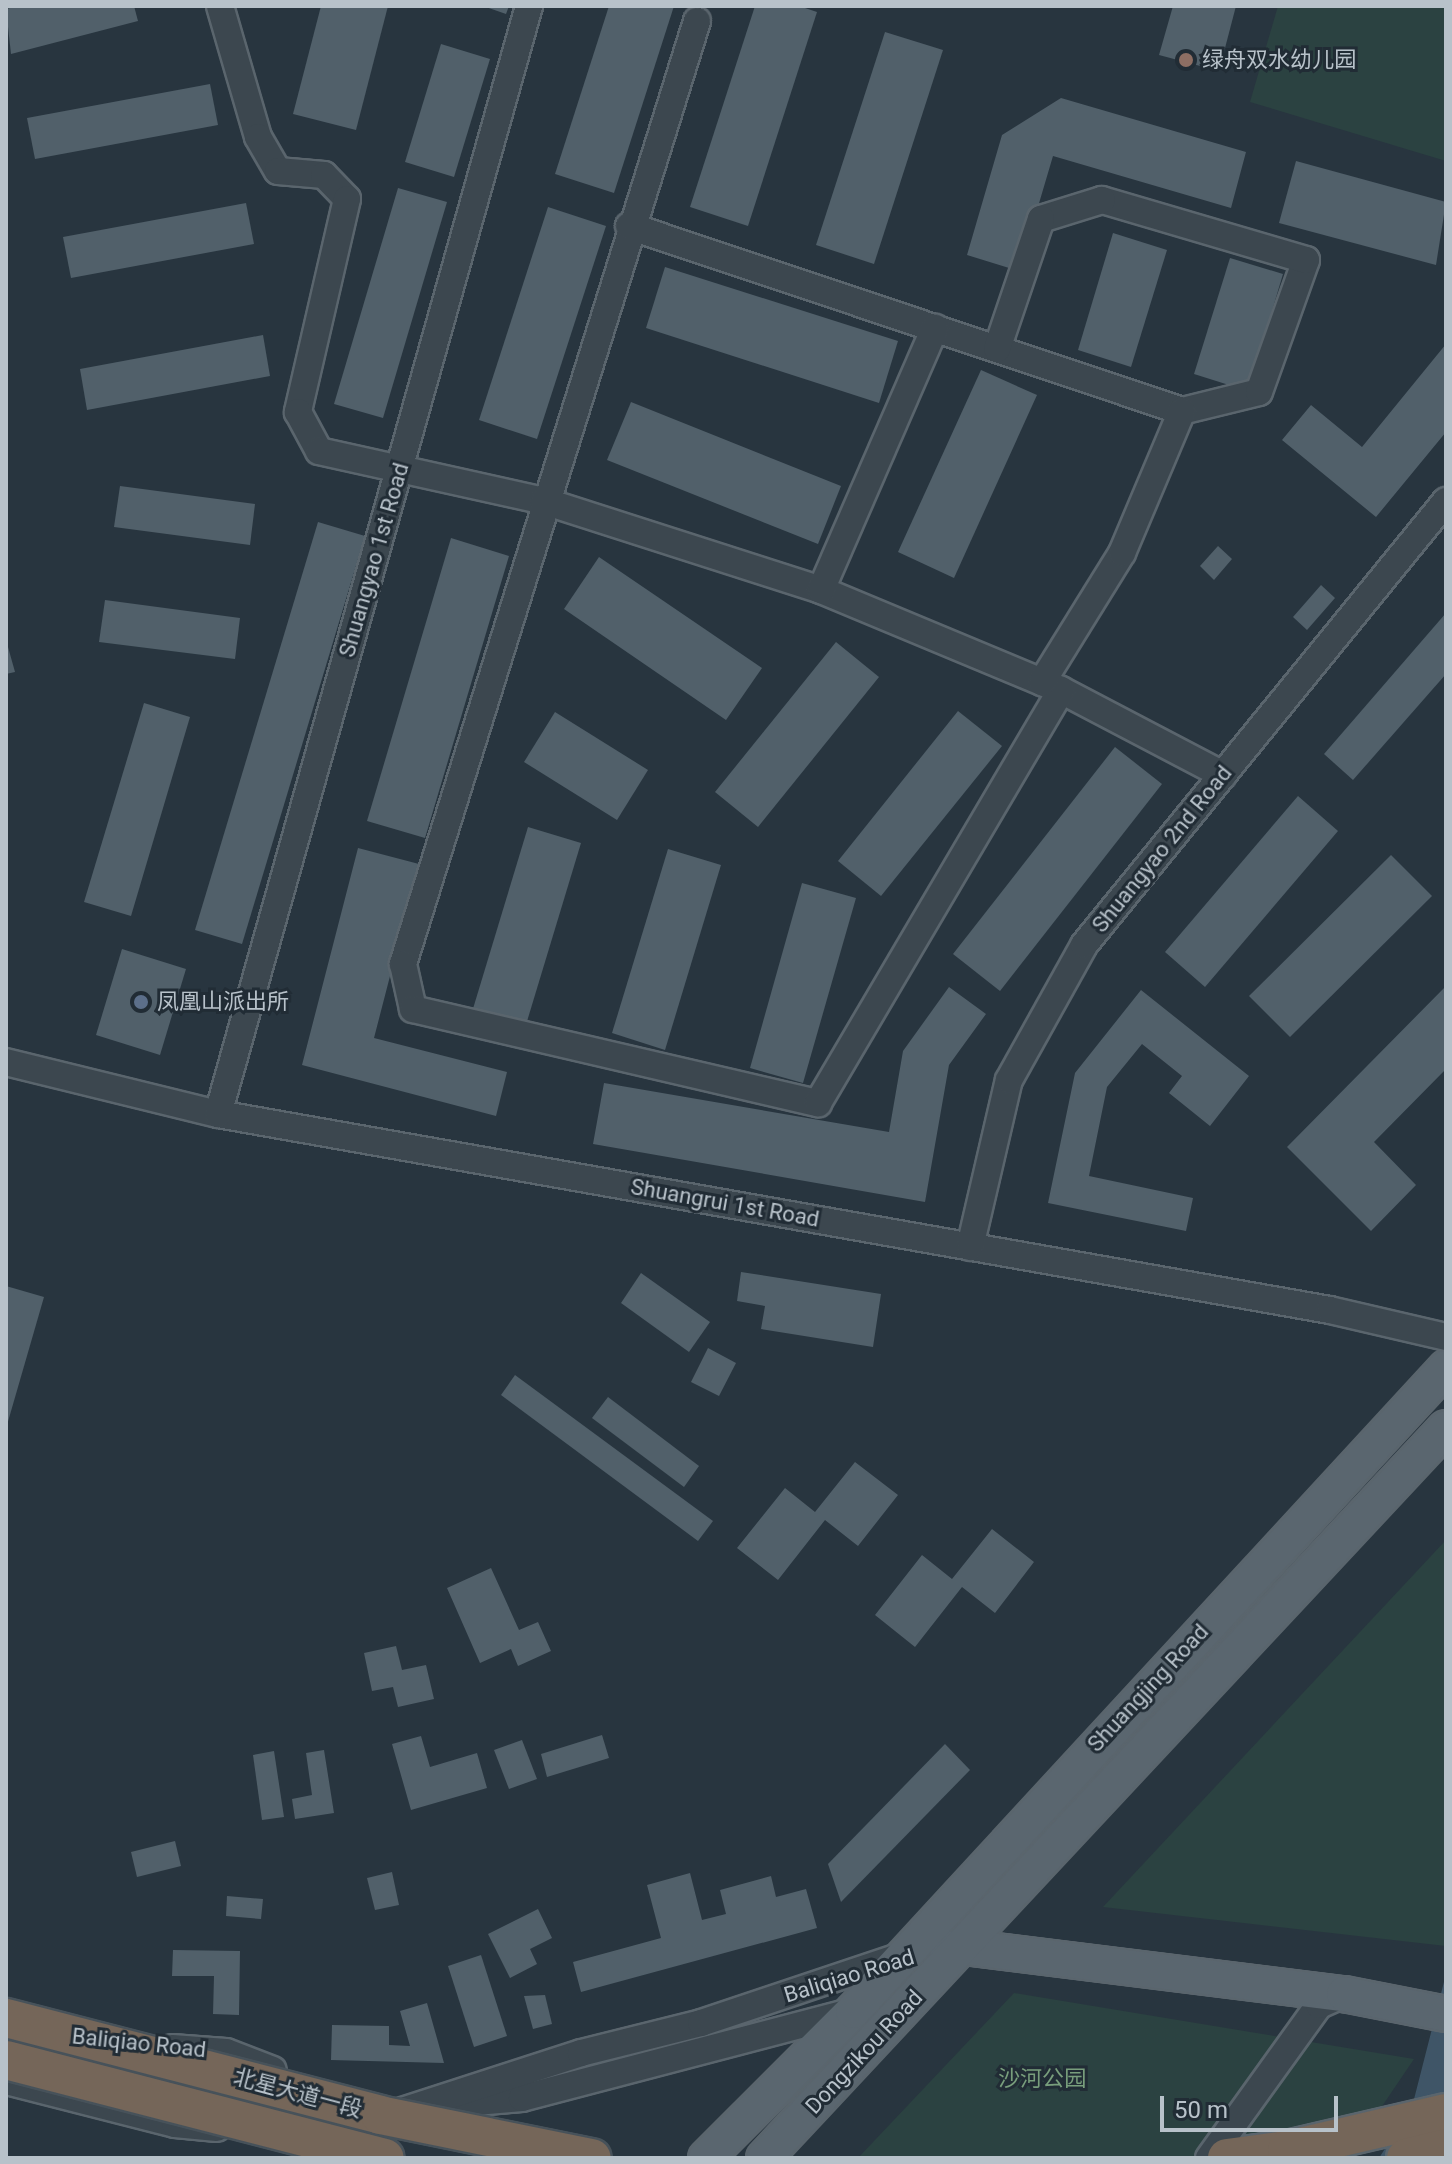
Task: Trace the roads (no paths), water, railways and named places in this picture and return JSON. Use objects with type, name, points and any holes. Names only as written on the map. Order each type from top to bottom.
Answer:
[{"type":"highway","name":"北星大道一段","points":[[6,2018],[380,2115],[592,2158]]},
{"type":"highway","name":"北星大道一段","points":[[6,2060],[385,2158]]},
{"type":"highway","points":[[1227,2158],[1287,2150],[1446,2113]]},
{"type":"highway","points":[[1406,2158],[1446,2148]]},
{"type":"main road","name":"Shuangjing Road","points":[[853,2011],[898,1957],[1446,1368]]},
{"type":"main road","name":"Shuangjing Road","points":[[964,1947],[1446,1428]]},
{"type":"main road","name":"Baliqiao Road","points":[[898,1957],[964,1947],[1344,1994],[1432,2011]]},
{"type":"main road","name":"Dongzikou Road","points":[[764,2158],[964,1947]]},
{"type":"main road","name":"Dongzikou Road","points":[[706,2158],[853,2011]]},
{"type":"street","points":[[220,6],[258,137],[278,171],[324,175],[347,199],[298,412],[319,451],[544,501],[821,590],[1051,686],[1223,775]]},
{"type":"street","name":"Shuangyao 1st Road","points":[[218,1114],[529,6]]},
{"type":"street","points":[[697,21],[629,226],[403,964],[413,1009],[818,1103],[1122,553],[1182,411]]},
{"type":"street","points":[[629,226],[1182,411],[1259,392],[1306,260],[1102,200],[1041,219],[997,349]]},
{"type":"street","points":[[821,590],[935,328]]},
{"type":"street","name":"Shuangyao 2nd Road","points":[[970,1247],[1009,1080],[1084,945],[1446,501]]},
{"type":"street","name":"Shuangrui 1st Road","points":[[6,1062],[218,1114],[1330,1310],[1446,1337]]},
{"type":"street","name":"Baliqiao Road","points":[[6,2081],[175,2124],[245,2131],[343,2130],[581,2053],[701,2023],[898,1957]]},
{"type":"street","points":[[1209,2158],[1319,2005],[1344,1994]]},
{"type":"street","name":"Baliqiao Road","points":[[6,2046],[291,2113],[339,2118],[522,2098],[853,2011]]},
{"type":"street","name":"Baliqiao Road","points":[[6,2025],[226,2052],[407,2109]]},
{"type":"water","points":[[1446,1974],[1446,2158],[1379,2158],[1412,2107]]},
{"type":"place","name":"绿舟双水幼儿园","points":[[1186,60]]},
{"type":"place","name":"凤凰山派出所","points":[[141,1002]]},
{"type":"park label","name":"沙河公园","points":[[1042,2079]]}]
